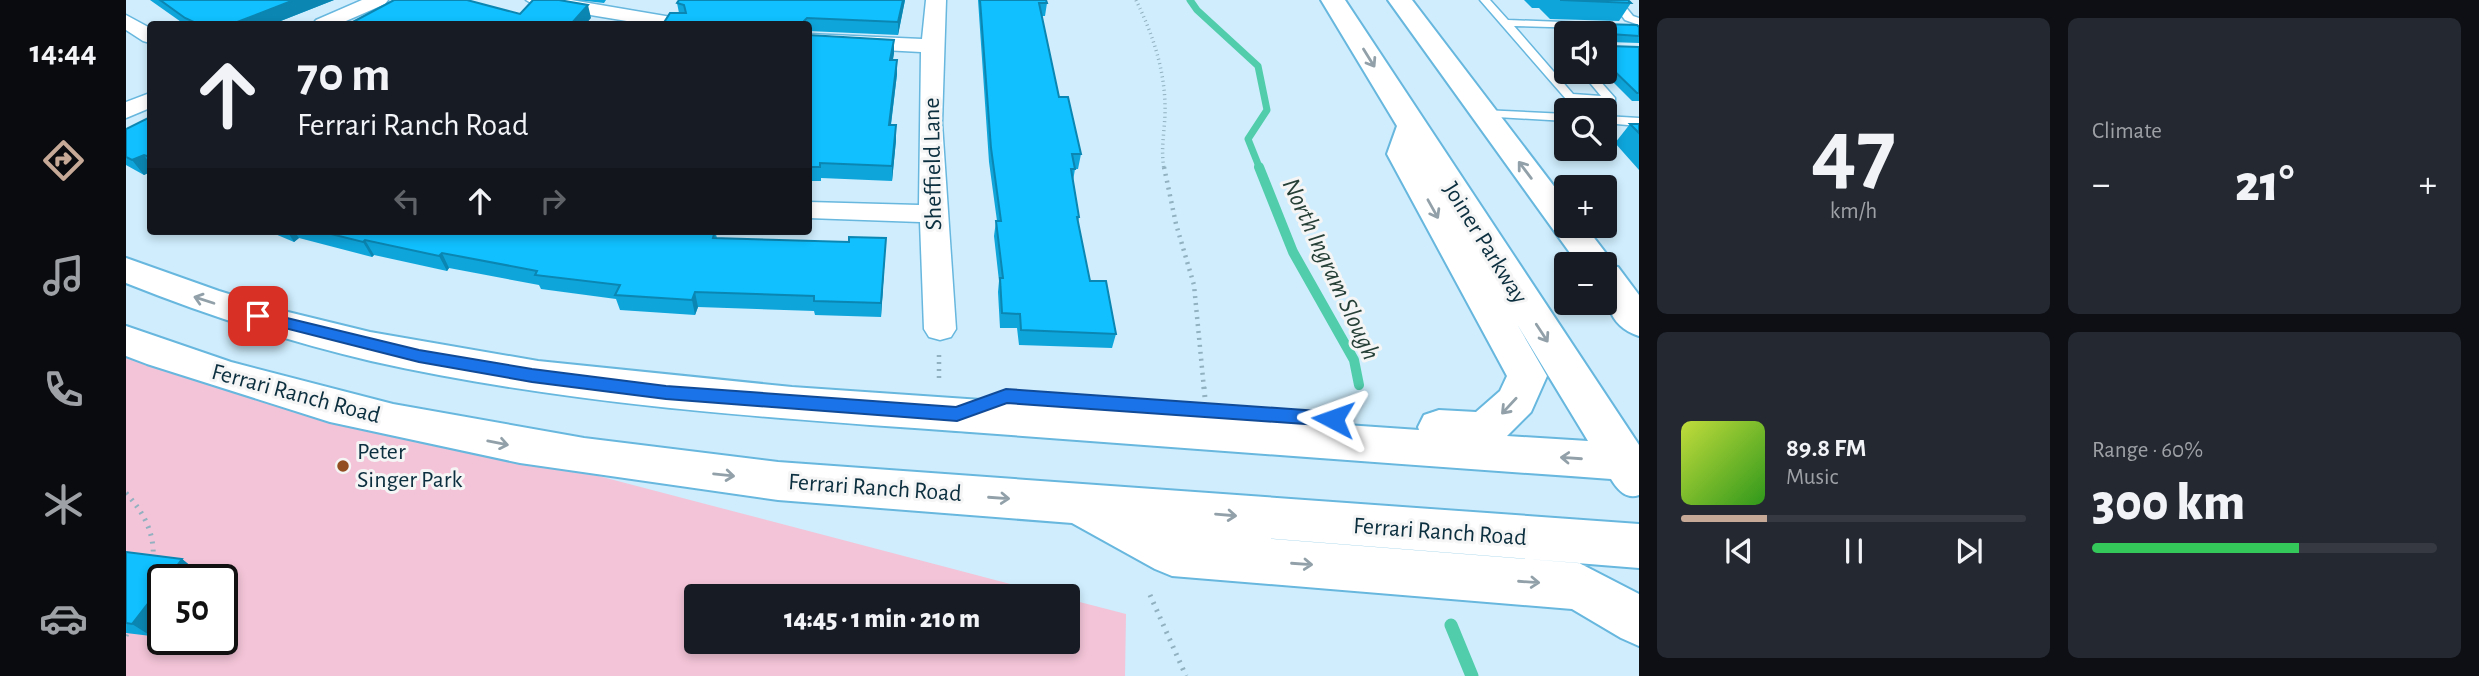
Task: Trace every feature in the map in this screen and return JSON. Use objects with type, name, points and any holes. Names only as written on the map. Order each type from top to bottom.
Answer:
[{"type":"main road","name":"Joiner Parkway","points":[[1333,0],[1634,470]]},
{"type":"main road","points":[[1400,0],[1554,208]]},
{"type":"main road","points":[[948,414],[1006,396],[1485,430],[1516,401],[1527,376],[1402,154],[1412,126]]},
{"type":"main road","points":[[126,270],[197,298],[396,351],[488,369],[666,393],[1634,470]]},
{"type":"main road","name":"Ferrari Ranch Road","points":[[126,341],[195,366],[347,410],[520,447],[639,466],[778,481],[1639,546]]},
{"type":"main road","points":[[1075,503],[1172,554],[1579,586],[1639,621]]},
{"type":"street","points":[[330,21],[378,0]]},
{"type":"street","points":[[536,0],[660,21]]},
{"type":"street","points":[[631,16],[649,0]]},
{"type":"street","name":"Sheffield Lane","points":[[936,0],[931,46],[933,214],[940,329]]},
{"type":"street","points":[[126,21],[147,35]]},
{"type":"street","points":[[812,40],[931,46]]},
{"type":"street","points":[[126,111],[147,101]]},
{"type":"street","points":[[812,210],[933,214]]},
{"type":"lane","points":[[1485,0],[1554,79]]},
{"type":"lane","points":[[1615,0],[1629,18],[1639,24]]},
{"type":"lane","points":[[1505,23],[1554,25]]},
{"type":"lane","points":[[1626,26],[1639,24]]},
{"type":"lane","points":[[1559,84],[1570,97],[1611,100],[1597,84]]},
{"type":"lane","points":[[1483,114],[1554,117]]},
{"type":"lane","points":[[1617,121],[1639,122]]},
{"type":"path","points":[[1136,0],[1154,36],[1158,57],[1165,104],[1161,153],[1194,285],[1206,410]]},
{"type":"path","points":[[940,329],[948,414]]},
{"type":"path","points":[[126,494],[144,512],[155,546],[152,564]]},
{"type":"path","points":[[1150,594],[1186,676]]},
{"type":"shaded area","name":"Peter Singer Park","points":[[126,352],[1010,584],[684,584],[684,654],[1080,654],[1080,602],[1126,614],[1125,676],[126,676]]},
{"type":"building","points":[[160,0],[294,0],[240,21],[192,21]]},
{"type":"building","points":[[394,0],[467,0],[520,14],[533,0],[559,0],[588,5],[574,21],[355,21]]},
{"type":"building","points":[[679,0],[903,0],[898,22],[807,18],[804,21],[665,21],[670,13],[686,13],[684,5],[677,3]]},
{"type":"building","points":[[980,0],[1046,0],[1047,3],[1039,3],[1059,97],[1068,97],[1081,154],[1072,154],[1075,169],[1071,169],[1077,217],[1090,281],[1106,281],[1116,334],[1021,330],[1020,314],[1002,313],[1000,278],[1003,278],[996,221],[1001,221],[991,148]]},
{"type":"building","points":[[1561,0],[1628,0],[1631,3]]},
{"type":"building","points":[[1617,24],[1637,25],[1639,36],[1617,34]]},
{"type":"building","points":[[812,35],[894,40],[890,60],[897,60],[889,125],[896,125],[892,166],[820,163],[820,167],[812,167]]},
{"type":"building","points":[[1617,46],[1639,47],[1637,93],[1617,74]]},
{"type":"building","points":[[147,118],[147,156],[132,160],[126,157],[126,129]]},
{"type":"building","points":[[1630,124],[1639,124],[1639,133]]},
{"type":"building","points":[[335,235],[714,235],[713,238],[849,242],[849,237],[886,238],[881,303],[814,301],[814,296],[695,292],[692,300],[615,295],[620,285],[535,275],[537,271],[442,253],[439,256],[365,240],[363,242]]},
{"type":"building","points":[[126,552],[182,559],[178,564],[147,564],[147,605],[132,624],[126,623]]},
{"type":"waterway","name":"North Ingram Slough","points":[[1190,0],[1197,10],[1258,66],[1267,110],[1248,139],[1260,169]]},
{"type":"waterway","name":"North Ingram Slough","points":[[1259,167],[1293,252],[1354,360],[1359,385]]},
{"type":"waterway","name":"North Ingram Slough","points":[[1451,625],[1472,676]]},
{"type":"place","name":"Peter Singer Park","points":[[343,466]]},
{"type":"route","points":[[258,316],[419,356],[488,369],[666,393],[957,414],[1006,396],[1333,419]]}]
